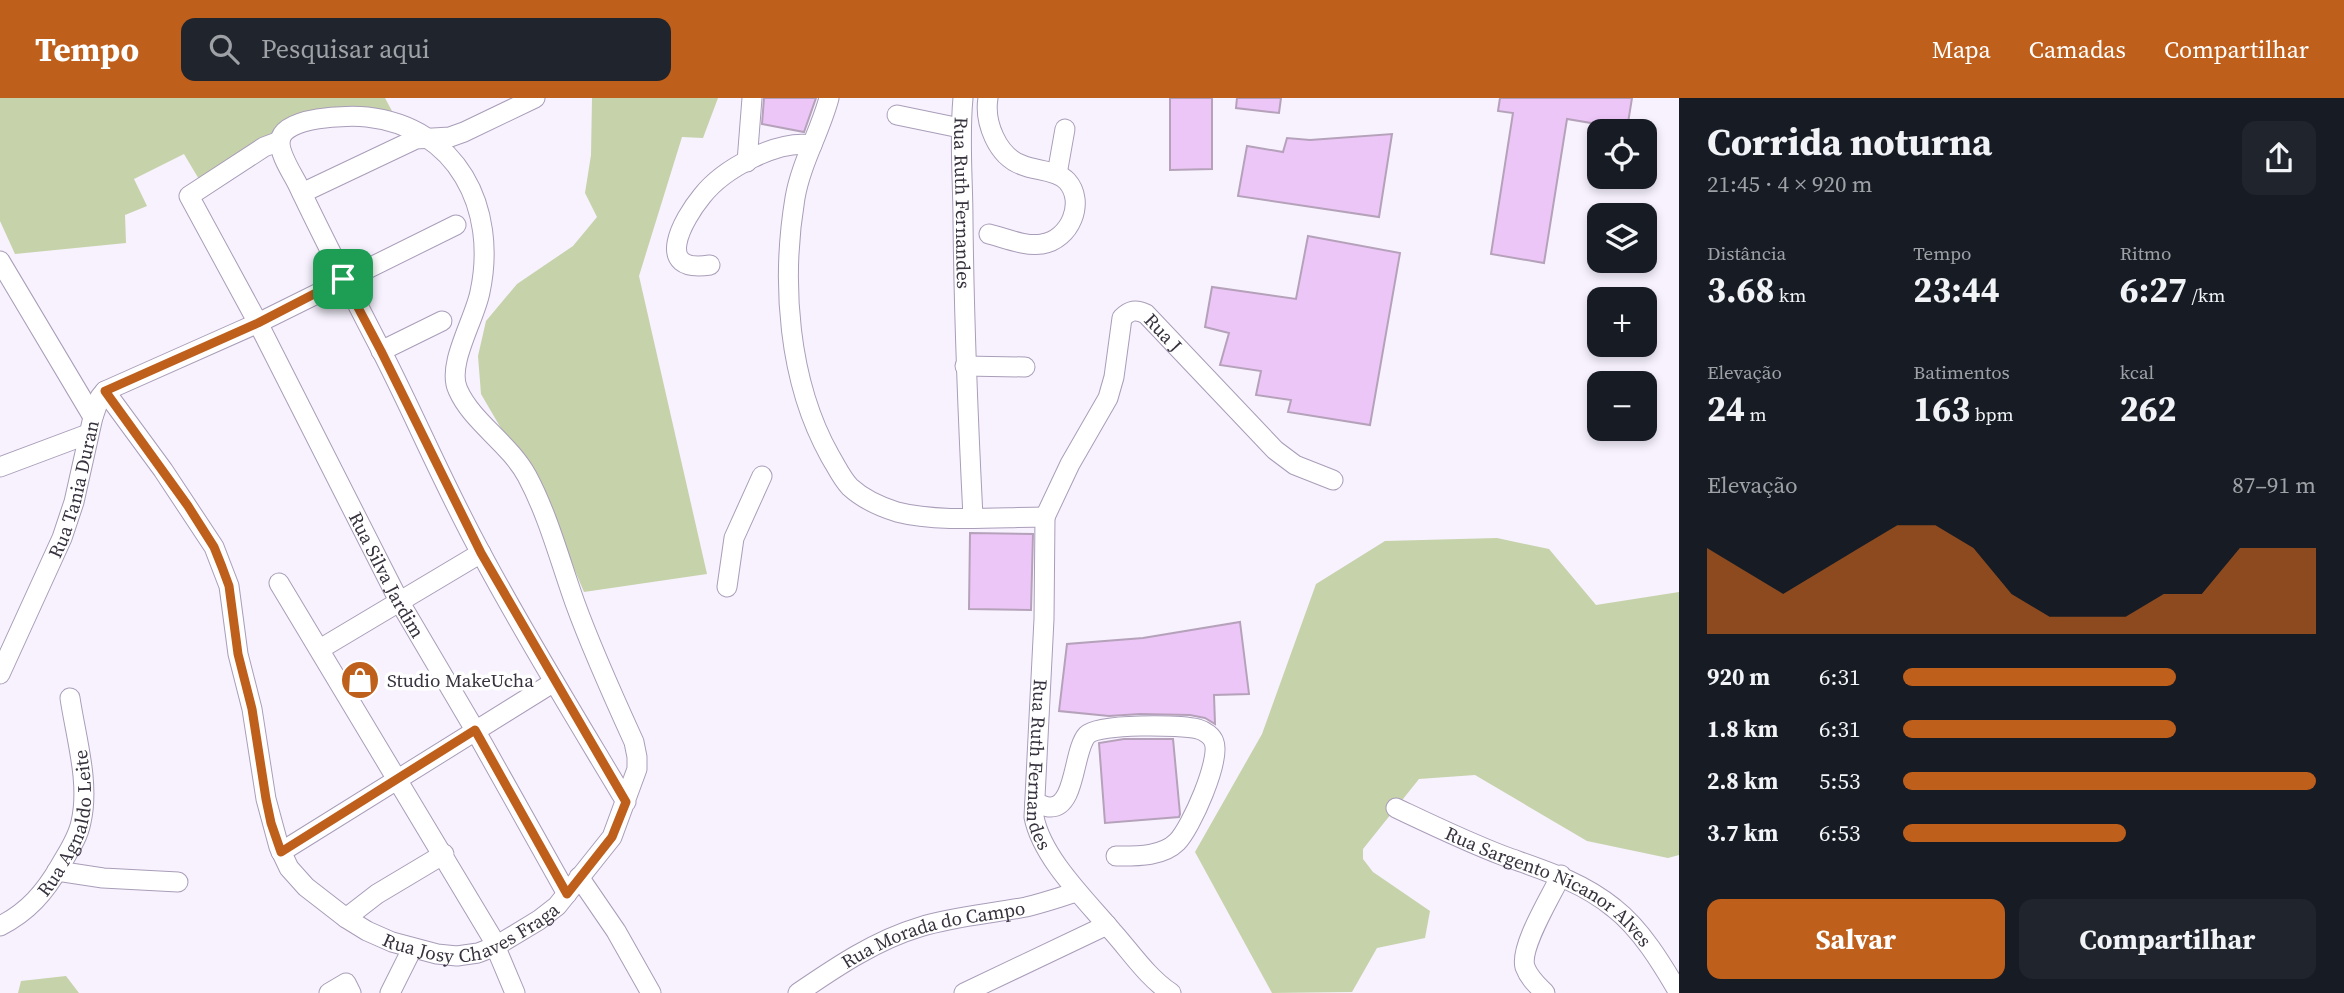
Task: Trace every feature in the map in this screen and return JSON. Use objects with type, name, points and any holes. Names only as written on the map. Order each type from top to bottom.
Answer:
[{"type":"street","points":[[302,193],[416,139],[464,132],[535,98]]},
{"type":"street","points":[[747,162],[752,98]]},
{"type":"street","points":[[843,98],[826,107],[800,175],[795,198],[789,292],[799,374],[821,440],[849,486],[869,500],[896,512],[973,517],[1045,517]]},
{"type":"street","name":"Rua Ruth Fernandes","points":[[963,98],[960,128],[965,366],[973,517]]},
{"type":"street","points":[[988,98],[986,108],[989,127],[1000,146],[1018,164],[1057,174],[1067,181],[1074,193],[1077,209],[1069,225],[1058,237],[1043,244],[989,234]]},
{"type":"street","points":[[897,115],[960,128]]},
{"type":"street","points":[[429,137],[388,120],[365,116],[338,116],[319,118],[289,129],[280,141],[343,279],[481,553],[626,802]]},
{"type":"street","points":[[1057,174],[1065,130]]},
{"type":"street","name":"Rua Josy Chaves Fraga","points":[[105,391],[188,506],[214,547],[222,567],[229,586],[238,654],[252,709],[271,823],[289,869],[306,887],[367,931],[412,949],[457,956],[478,953],[496,946],[557,906],[612,837],[637,769],[638,757],[634,742],[592,652],[534,491],[519,462],[465,403],[456,387],[456,363],[481,291],[485,244],[482,216],[449,155],[429,137]]},
{"type":"street","name":"Rua Silva Jardim","points":[[280,141],[264,147],[189,196],[258,323],[399,601],[567,894]]},
{"type":"street","points":[[710,265],[695,267],[684,263],[677,252],[675,242],[684,221],[702,195],[720,178],[778,147],[795,143],[812,145]]},
{"type":"street","points":[[105,391],[258,323],[456,225]]},
{"type":"street","points":[[0,261],[90,426],[0,467]]},
{"type":"street","name":"Rua J","points":[[1045,517],[1070,464],[1108,398],[1114,377],[1122,318],[1131,311],[1138,310],[1146,314],[1275,450],[1295,465],[1333,480]]},
{"type":"street","points":[[381,351],[442,321]]},
{"type":"street","points":[[965,366],[1025,367]]},
{"type":"street","name":"Rua Tania Duran","points":[[0,674],[62,538],[74,502],[90,426],[100,397],[105,391]]},
{"type":"street","points":[[727,587],[734,538],[762,476]]},
{"type":"street","name":"Rua Ruth Fernandes","points":[[1045,517],[1044,631],[1034,817],[1036,829],[1077,892],[1130,954],[1171,993]]},
{"type":"street","points":[[320,649],[481,553]]},
{"type":"street","points":[[279,583],[444,854],[496,946],[515,993]]},
{"type":"street","points":[[281,852],[554,682]]},
{"type":"street","name":"Rua Agnaldo Leite","points":[[0,926],[32,905],[43,894],[75,840],[81,824],[83,788],[70,698]]},
{"type":"street","points":[[1035,803],[1052,807],[1060,804],[1066,797],[1082,742],[1089,732],[1133,725],[1197,729],[1207,734],[1213,739],[1215,746],[1213,766],[1191,819],[1177,842],[1156,853],[1116,856]]},
{"type":"street","name":"Rua Sargento Nicanor Alves","points":[[1396,808],[1502,855],[1561,875],[1616,909],[1662,965],[1679,993]]},
{"type":"street","points":[[346,918],[377,894],[444,854]]},
{"type":"street","points":[[57,871],[103,878],[178,882]]},
{"type":"street","points":[[1545,993],[1532,980],[1524,959],[1527,945],[1561,875]]},
{"type":"street","points":[[579,877],[615,931],[651,993]]},
{"type":"street","name":"Rua Morada do Campo","points":[[798,993],[850,959],[918,927],[978,913],[1029,906],[1077,892]]},
{"type":"street","points":[[964,993],[1107,925]]},
{"type":"street","points":[[390,993],[412,949]]},
{"type":"green space","points":[[0,98],[385,98],[392,111],[334,107],[306,113],[200,181],[184,154],[134,179],[147,206],[125,215],[126,243],[15,254],[0,221]]},
{"type":"green space","points":[[592,98],[718,98],[703,138],[682,137],[639,276],[707,574],[584,592],[531,467],[502,430],[481,394],[478,356],[486,321],[517,284],[573,246],[597,217],[585,193],[591,155]]},
{"type":"green space","points":[[1497,538],[1549,549],[1596,605],[1679,592],[1679,855],[1668,858],[1587,841],[1475,775],[1419,779],[1363,849],[1363,859],[1373,872],[1430,911],[1425,938],[1377,948],[1352,992],[1272,993],[1195,852],[1262,734],[1316,584],[1385,541]]},
{"type":"green space","points":[[66,976],[79,993],[18,993],[21,981]]},
{"type":"building","points":[[764,98],[816,98],[804,132],[762,124]]},
{"type":"building","points":[[1170,98],[1212,98],[1212,169],[1170,170]]},
{"type":"building","points":[[1237,98],[1281,98],[1279,113],[1236,108]]},
{"type":"building","points":[[1500,98],[1632,98],[1629,119],[1587,119],[1587,122],[1567,119],[1544,263],[1491,254],[1513,113],[1498,111]]},
{"type":"building","points":[[1392,134],[1379,217],[1238,196],[1247,146],[1283,152],[1287,138],[1310,140]]},
{"type":"building","points":[[1308,236],[1400,253],[1370,425],[1288,412],[1291,400],[1256,395],[1261,371],[1220,365],[1229,333],[1205,327],[1212,287],[1296,299]]},
{"type":"building","points":[[970,533],[1033,534],[1031,610],[969,609]]},
{"type":"building","points":[[1240,622],[1249,694],[1214,695],[1215,724],[1205,718],[1190,715],[1109,716],[1059,711],[1067,644],[1143,638]]},
{"type":"building","points":[[1124,739],[1173,739],[1179,817],[1105,823],[1099,743]]},
{"type":"place","name":"Studio MakeUcha","points":[[360,680]]},
{"type":"route","points":[[343,279],[481,553],[626,802],[604,850],[585,869],[567,894],[475,730],[281,852],[266,799],[252,709],[238,654],[229,586],[222,567],[214,547],[188,506],[105,391],[258,323],[343,279]]}]
